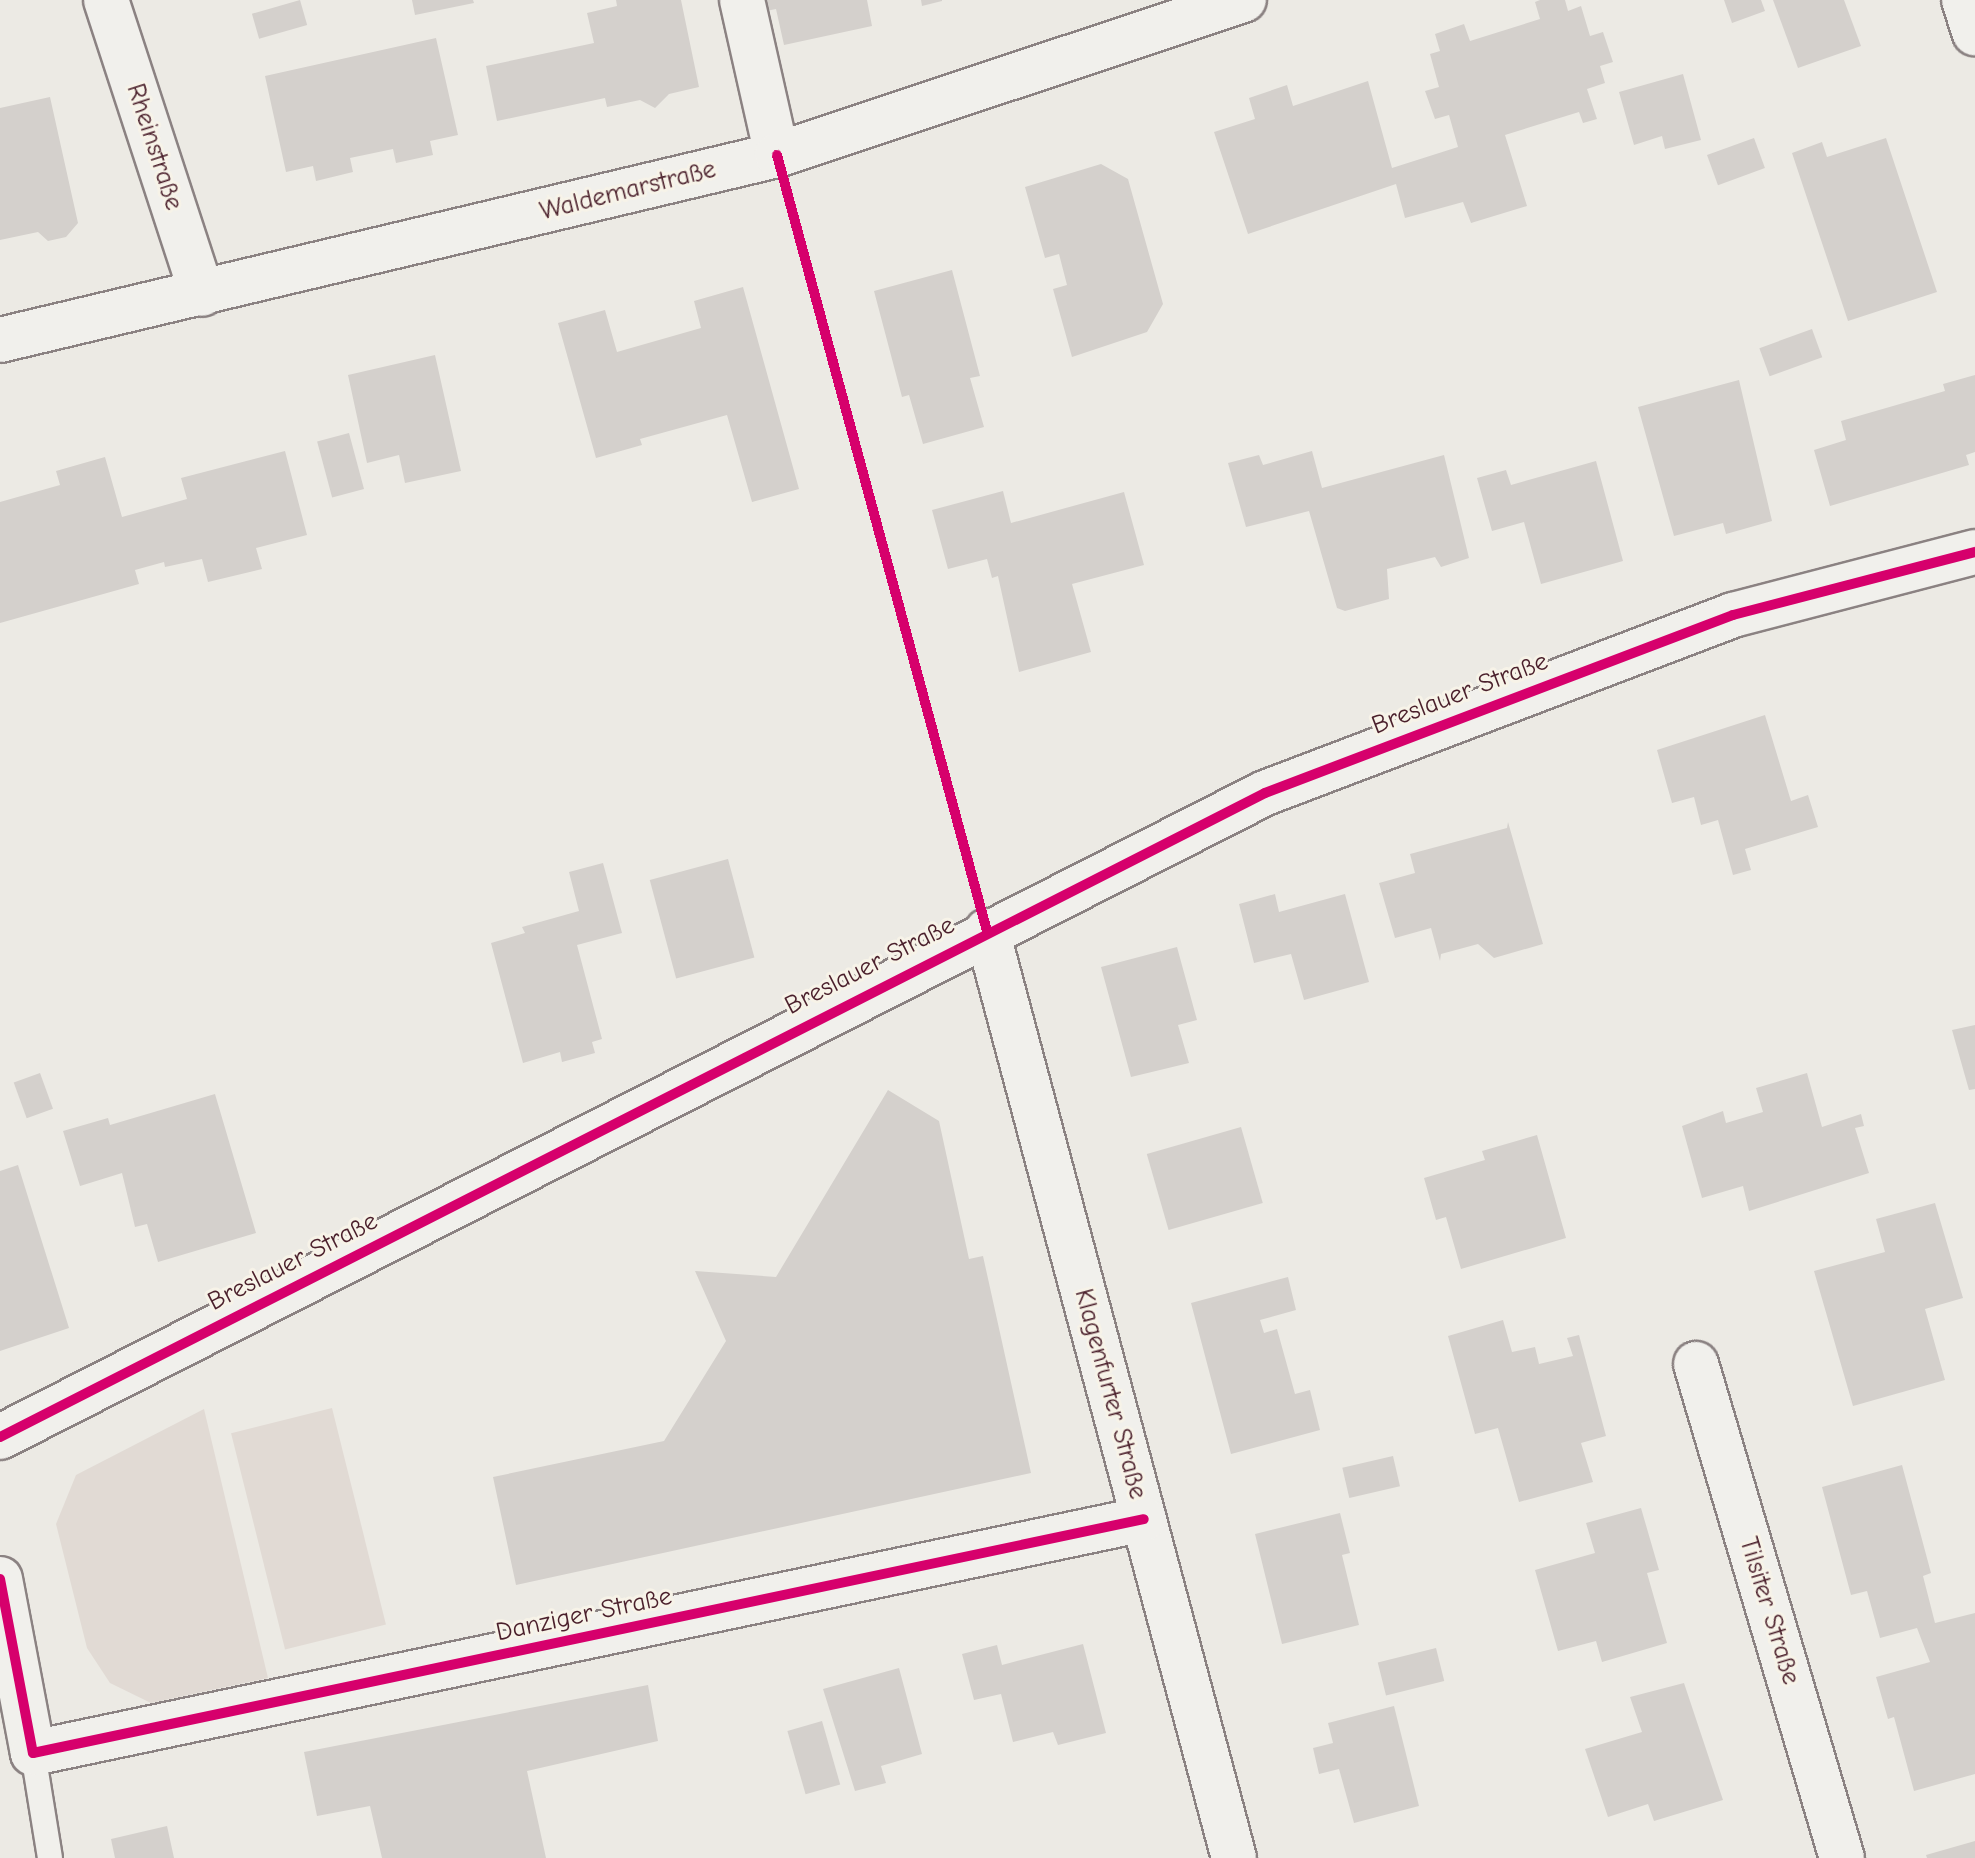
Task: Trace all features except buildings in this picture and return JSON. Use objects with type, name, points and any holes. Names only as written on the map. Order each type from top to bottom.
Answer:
[{"type":"street","name":"Rheinstraße","points":[[106,0],[202,294]]},
{"type":"street","points":[[742,0],[777,155]]},
{"type":"street","name":"Waldemarstraße","points":[[0,340],[777,155],[1244,0]]},
{"type":"street","points":[[1964,0],[1975,33]]},
{"type":"street","name":"Breslauer Straße","points":[[0,1437],[987,931],[1265,793],[1733,615],[1975,552]]},
{"type":"street","name":"Klagenfurter Straße","points":[[987,931],[1234,1858]]},
{"type":"street","name":"Tilsiter Straße","points":[[1696,1364],[1842,1858]]},
{"type":"street","name":"Danziger Straße","points":[[33,1753],[1144,1519]]},
{"type":"street","points":[[0,1579],[33,1753]]},
{"type":"lane","points":[[33,1753],[50,1858]]},
{"type":"shaded area","points":[[332,1408],[386,1624],[285,1650],[231,1433]]},
{"type":"shaded area","points":[[204,1409],[268,1678],[151,1703],[110,1683],[87,1648],[56,1524],[76,1475]]},
{"type":"cycle path","points":[[777,155],[987,931]]},
{"type":"cycle path","points":[[0,1437],[1265,793],[1733,615],[1975,552]]},
{"type":"cycle path","points":[[0,1579],[33,1753],[1144,1519]]}]
